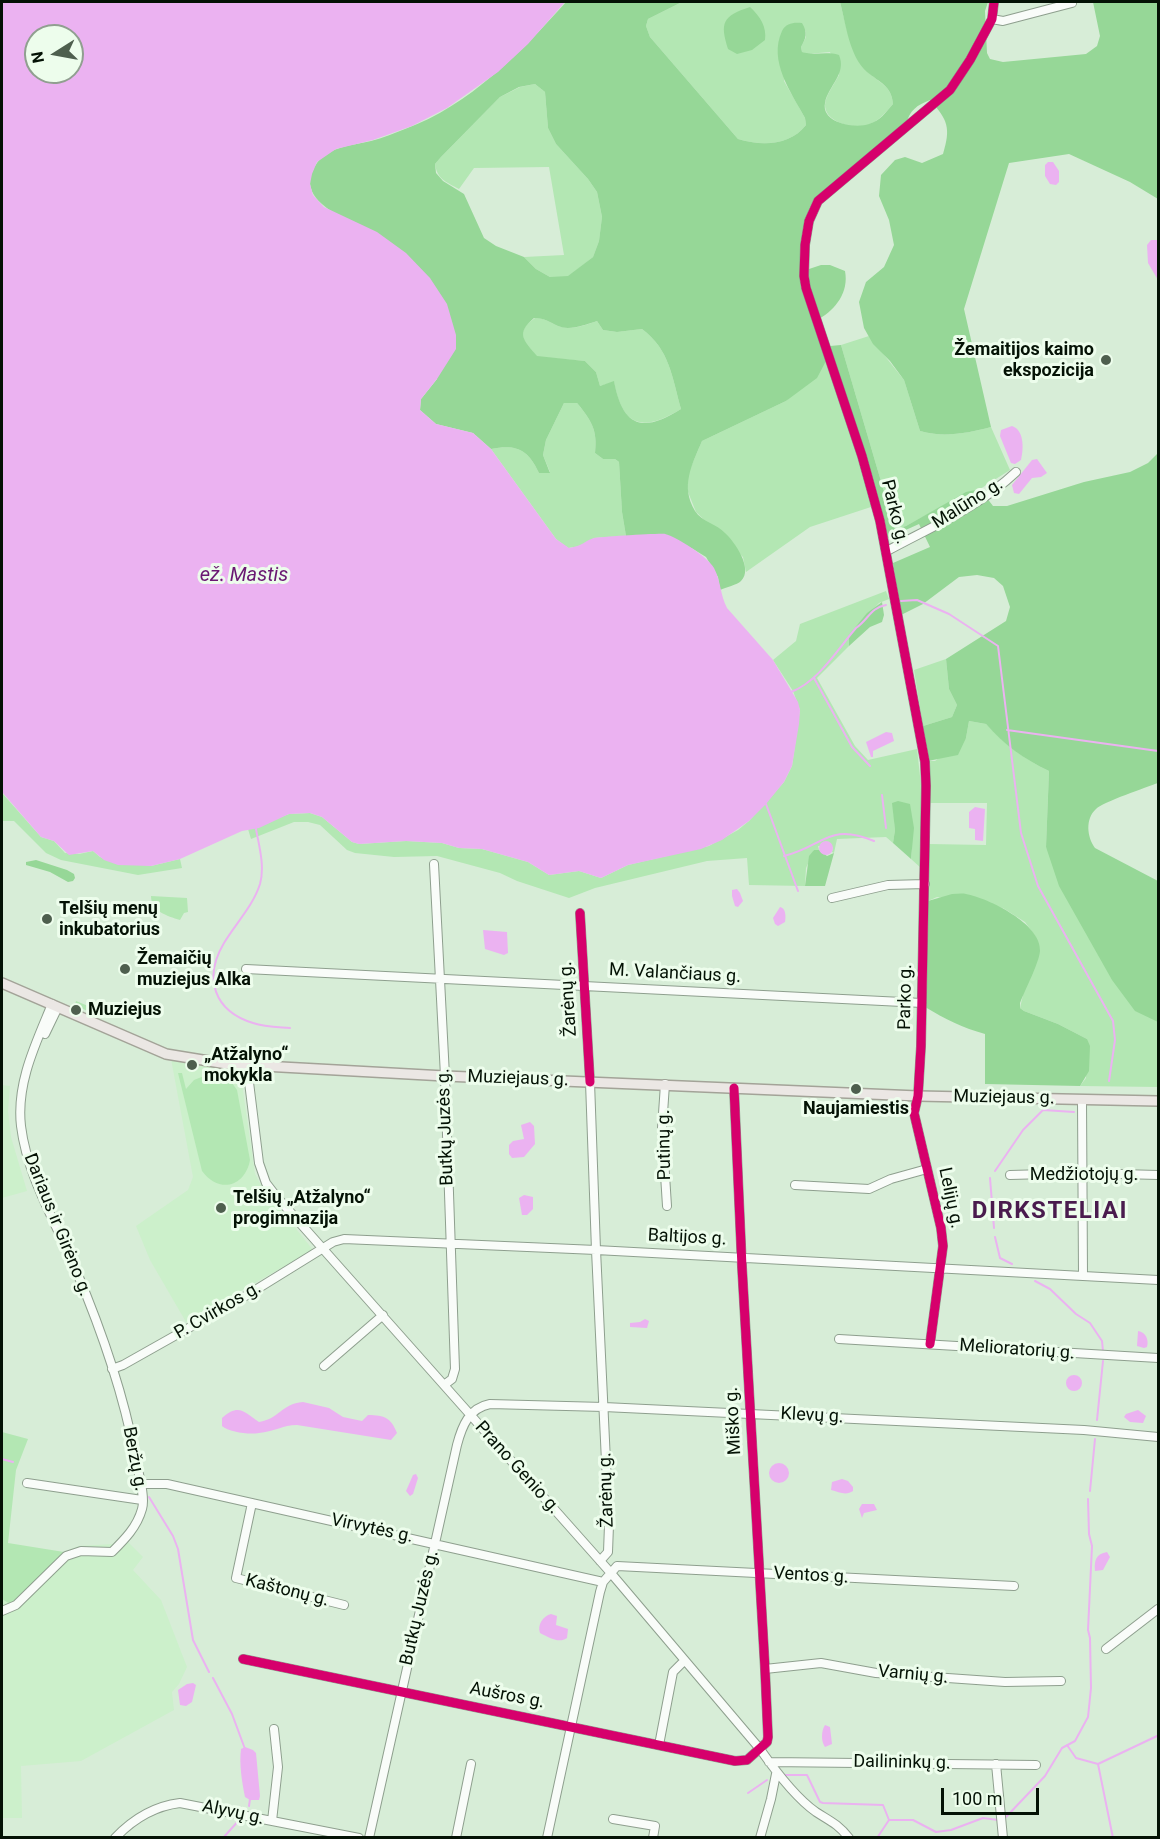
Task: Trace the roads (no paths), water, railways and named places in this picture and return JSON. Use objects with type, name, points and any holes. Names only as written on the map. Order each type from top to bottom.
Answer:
[{"type":"main road","name":"Muziejaus g.","points":[[2,984],[166,1054],[247,1066],[918,1096],[1158,1101]]},
{"type":"street","points":[[994,2],[992,19],[1003,21],[1072,3]]},
{"type":"street","name":"Parko g.","points":[[918,1096],[925,884],[925,762],[887,551],[861,456],[806,288],[805,245],[809,221],[818,201],[950,90],[970,60],[992,19]]},
{"type":"street","name":"Malūno g.","points":[[887,551],[979,502],[1016,472]]},
{"type":"street","name":"Butkų Juzės g.","points":[[434,864],[445,1076],[455,1369],[452,1379],[444,1385]]},
{"type":"street","points":[[832,898],[888,885],[925,884]]},
{"type":"street","name":"Žarėnų g.","points":[[580,913],[590,1082],[609,1547],[607,1554],[600,1561]]},
{"type":"street","name":"M. Valančiaus g.","points":[[246,969],[922,1003]]},
{"type":"street","name":"Dariaus ir Girėno g.","points":[[55,1006],[47,1030],[30,1059],[22,1093],[21,1116],[24,1139],[38,1184],[80,1279],[112,1369]]},
{"type":"street","name":"Prano Genio g.","points":[[247,1066],[257,1152],[263,1178],[276,1196],[469,1416],[610,1572],[760,1749],[776,1774],[815,1811],[840,1826],[849,1838]]},
{"type":"street","name":"Putinų g.","points":[[665,1084],[662,1128],[667,1206]]},
{"type":"street","name":"Miško g.","points":[[734,1088],[768,1737],[760,1749]]},
{"type":"street","name":"Lelijų g.","points":[[918,1096],[914,1113],[941,1228],[943,1246],[930,1344]]},
{"type":"street","points":[[1082,1100],[1083,1275]]},
{"type":"street","points":[[795,1185],[869,1189],[891,1179],[927,1169]]},
{"type":"street","name":"Medžiotojų g.","points":[[1010,1175],[1083,1173],[1158,1175]]},
{"type":"street","name":"Baltijos g.","points":[[323,1249],[333,1242],[344,1239],[1158,1280]]},
{"type":"street","name":"P. Cvirkos g.","points":[[112,1369],[228,1306],[323,1249]]},
{"type":"street","points":[[324,1366],[382,1315]]},
{"type":"street","name":"Melioratorių g.","points":[[839,1339],[1158,1358]]},
{"type":"street","name":"Beržų g.","points":[[2,1611],[15,1605],[66,1556],[81,1551],[112,1552],[134,1530],[143,1507],[140,1484],[124,1409],[112,1369]]},
{"type":"street","name":"Klevų g.","points":[[469,1416],[478,1407],[490,1404],[604,1407],[1084,1430],[1158,1437]]},
{"type":"street","name":"Butkų Juzės g.","points":[[369,1838],[457,1445],[469,1416]]},
{"type":"street","points":[[27,1483],[142,1500]]},
{"type":"street","name":"Virvytės g.","points":[[140,1484],[167,1484],[603,1582]]},
{"type":"street","name":"Kaštonų g.","points":[[252,1503],[236,1578],[344,1605]]},
{"type":"street","name":"Ventos g.","points":[[610,1572],[617,1566],[630,1566],[1014,1586]]},
{"type":"street","points":[[547,1838],[603,1582],[610,1572]]},
{"type":"street","points":[[1106,1649],[1158,1609]]},
{"type":"street","name":"Aušros g.","points":[[243,1659],[741,1761],[747,1760],[760,1749]]},
{"type":"street","points":[[659,1745],[673,1672],[684,1661]]},
{"type":"street","name":"Varnių g.","points":[[765,1669],[821,1663],[876,1673],[1005,1682],[1060,1682]]},
{"type":"street","points":[[272,1821],[278,1767],[274,1729]]},
{"type":"street","name":"Dailininkų g.","points":[[769,1762],[1036,1765]]},
{"type":"street","points":[[456,1838],[471,1764]]},
{"type":"street","points":[[996,1764],[1003,1838]]},
{"type":"street","points":[[760,1838],[776,1774]]},
{"type":"street","name":"Alyvų g.","points":[[115,1838],[129,1824],[147,1813],[180,1803],[359,1838]]},
{"type":"street","points":[[613,1819],[656,1826],[653,1838]]},
{"type":"water","name":"ež. Mastis","points":[[2,2],[565,2],[528,44],[498,72],[447,108],[412,126],[373,140],[336,149],[317,162],[310,184],[313,195],[324,207],[377,232],[406,253],[430,278],[447,304],[456,335],[456,349],[421,399],[420,410],[436,424],[473,433],[491,449],[556,539],[569,548],[594,538],[665,534],[692,548],[711,564],[727,608],[773,660],[798,702],[799,724],[792,766],[784,782],[749,821],[722,840],[701,849],[628,865],[601,878],[579,871],[549,875],[528,862],[482,849],[459,848],[442,843],[406,841],[359,844],[352,842],[322,817],[310,813],[289,814],[259,828],[242,831],[180,859],[151,866],[118,865],[104,860],[93,851],[69,855],[54,841],[41,837],[2,792]]},
{"type":"water","points":[[1053,162],[1059,171],[1059,182],[1056,185],[1050,184],[1045,176],[1045,165]]},
{"type":"water","points":[[1151,240],[1158,240],[1158,280],[1148,263],[1147,245]]},
{"type":"water","points":[[1012,426],[1019,431],[1023,445],[1021,460],[1015,464],[1011,463],[1000,436],[1001,430]]},
{"type":"water","points":[[1037,459],[1047,473],[1041,477],[1032,478],[1019,494],[1014,493],[1012,485],[1032,460]]},
{"type":"water","points":[[886,732],[892,733],[894,741],[873,751],[873,757],[871,757],[866,742]]},
{"type":"water","points":[[975,807],[985,809],[983,841],[975,840],[975,829],[969,828],[969,812]]},
{"type":"water","points":[[826,841],[831,843],[833,848],[831,853],[826,855],[821,853],[819,848],[821,843]]},
{"type":"water","points":[[737,889],[743,901],[738,907],[735,906],[732,896],[732,890]]},
{"type":"water","points":[[780,907],[784,911],[785,922],[778,926],[773,918]]},
{"type":"water","points":[[483,930],[507,932],[508,953],[504,955],[485,949]]},
{"type":"water","points":[[530,1122],[534,1126],[535,1144],[524,1157],[512,1158],[509,1154],[509,1145],[513,1141],[524,1139],[521,1125]]},
{"type":"water","points":[[524,1195],[533,1197],[533,1209],[527,1215],[522,1215],[519,1198]]},
{"type":"water","points":[[645,1319],[649,1321],[647,1328],[630,1327],[630,1323]]},
{"type":"water","points":[[1138,1331],[1146,1337],[1147,1347],[1137,1346]]},
{"type":"water","points":[[1074,1375],[1082,1383],[1074,1391],[1066,1383]]},
{"type":"water","points":[[303,1402],[329,1408],[343,1417],[362,1421],[368,1415],[383,1417],[390,1421],[397,1433],[391,1440],[297,1425],[250,1434],[222,1426],[222,1418],[233,1411],[245,1412],[259,1422],[271,1418],[296,1403]]},
{"type":"water","points":[[1138,1410],[1146,1416],[1143,1423],[1130,1422],[1124,1417],[1126,1414]]},
{"type":"water","points":[[779,1463],[786,1466],[789,1473],[786,1480],[779,1483],[772,1480],[769,1473],[772,1466]]},
{"type":"water","points":[[416,1474],[418,1478],[413,1494],[410,1496],[406,1491],[413,1475]]},
{"type":"water","points":[[842,1479],[848,1481],[853,1491],[845,1493],[831,1490],[832,1482]]},
{"type":"water","points":[[862,1504],[874,1504],[877,1510],[864,1513],[862,1518],[859,1509]]},
{"type":"water","points":[[1107,1552],[1110,1557],[1103,1570],[1095,1571],[1096,1558]]},
{"type":"water","points":[[551,1614],[557,1616],[556,1625],[568,1629],[567,1638],[564,1640],[550,1638],[540,1633],[541,1621]]},
{"type":"water","points":[[193,1683],[196,1685],[192,1702],[186,1706],[180,1705],[178,1690]]},
{"type":"water","points":[[825,1725],[830,1727],[832,1744],[825,1747],[822,1736]]},
{"type":"water","points":[[245,1747],[256,1753],[259,1800],[250,1800],[245,1797],[240,1761],[241,1749]]},
{"type":"waterway","points":[[901,601],[917,600],[949,614],[998,646],[1021,833],[1038,886],[1113,1021],[1115,1040],[1109,1081]]},
{"type":"waterway","points":[[791,692],[819,673],[856,628],[873,611],[886,605]]},
{"type":"waterway","points":[[814,678],[852,747],[870,766]]},
{"type":"waterway","points":[[1007,730],[1158,751]]},
{"type":"waterway","points":[[882,795],[886,828]]},
{"type":"waterway","points":[[766,804],[798,891]]},
{"type":"waterway","points":[[256,829],[262,863],[260,884],[253,900],[224,943],[214,969],[214,981],[221,1002],[240,1018],[262,1025],[290,1028]]},
{"type":"waterway","points":[[784,856],[836,835],[847,834],[874,841]]},
{"type":"waterway","points":[[995,1171],[1023,1130],[1043,1110],[1074,1112]]},
{"type":"waterway","points":[[990,1178],[994,1228]]},
{"type":"waterway","points":[[995,1237],[1000,1258],[1012,1264]]},
{"type":"waterway","points":[[1035,1281],[1050,1289],[1076,1314],[1090,1323],[1102,1341],[1103,1351]]},
{"type":"waterway","points":[[1097,1420],[1103,1361]]},
{"type":"waterway","points":[[1090,1491],[1095,1439]]},
{"type":"waterway","points":[[2,1459],[13,1462]]},
{"type":"waterway","points":[[149,1497],[173,1536],[178,1549],[193,1640],[209,1672]]},
{"type":"waterway","points":[[1006,1817],[1045,1776],[1062,1748],[1075,1741],[1088,1717],[1091,1688],[1088,1630],[1092,1546],[1089,1534],[1088,1499]]},
{"type":"waterway","points":[[213,1678],[232,1714],[245,1749]]},
{"type":"waterway","points":[[1098,1764],[1157,1736]]},
{"type":"waterway","points":[[1067,1745],[1076,1758],[1098,1764],[1113,1838]]},
{"type":"waterway","points":[[785,1775],[807,1775],[820,1802],[823,1803],[883,1805],[889,1820]]},
{"type":"waterway","points":[[748,1793],[767,1780]]},
{"type":"waterway","points":[[249,1806],[250,1799]]},
{"type":"waterway","points":[[877,1838],[889,1820],[913,1820],[936,1832],[951,1830],[983,1818],[998,1820]]},
{"type":"waterway","points":[[223,1838],[240,1819]]},
{"type":"place","name":"Žemaitijos kaimo ekspozicija","points":[[1106,360]]},
{"type":"place","name":"Telšių menų inkubatorius","points":[[47,919]]},
{"type":"place","name":"Žemaičių muziejus Alka","points":[[125,969]]},
{"type":"place","name":"Muziejus","points":[[76,1010]]},
{"type":"place","name":"„Atžalyno“ mokykla","points":[[192,1065]]},
{"type":"place","name":"Naujamiestis","points":[[856,1089]]},
{"type":"place","name":"Telšių „Atžalyno“ progimnazija","points":[[221,1208]]},
{"type":"district","name":"DIRKSTELIAI","points":[[1050,1212]]}]
